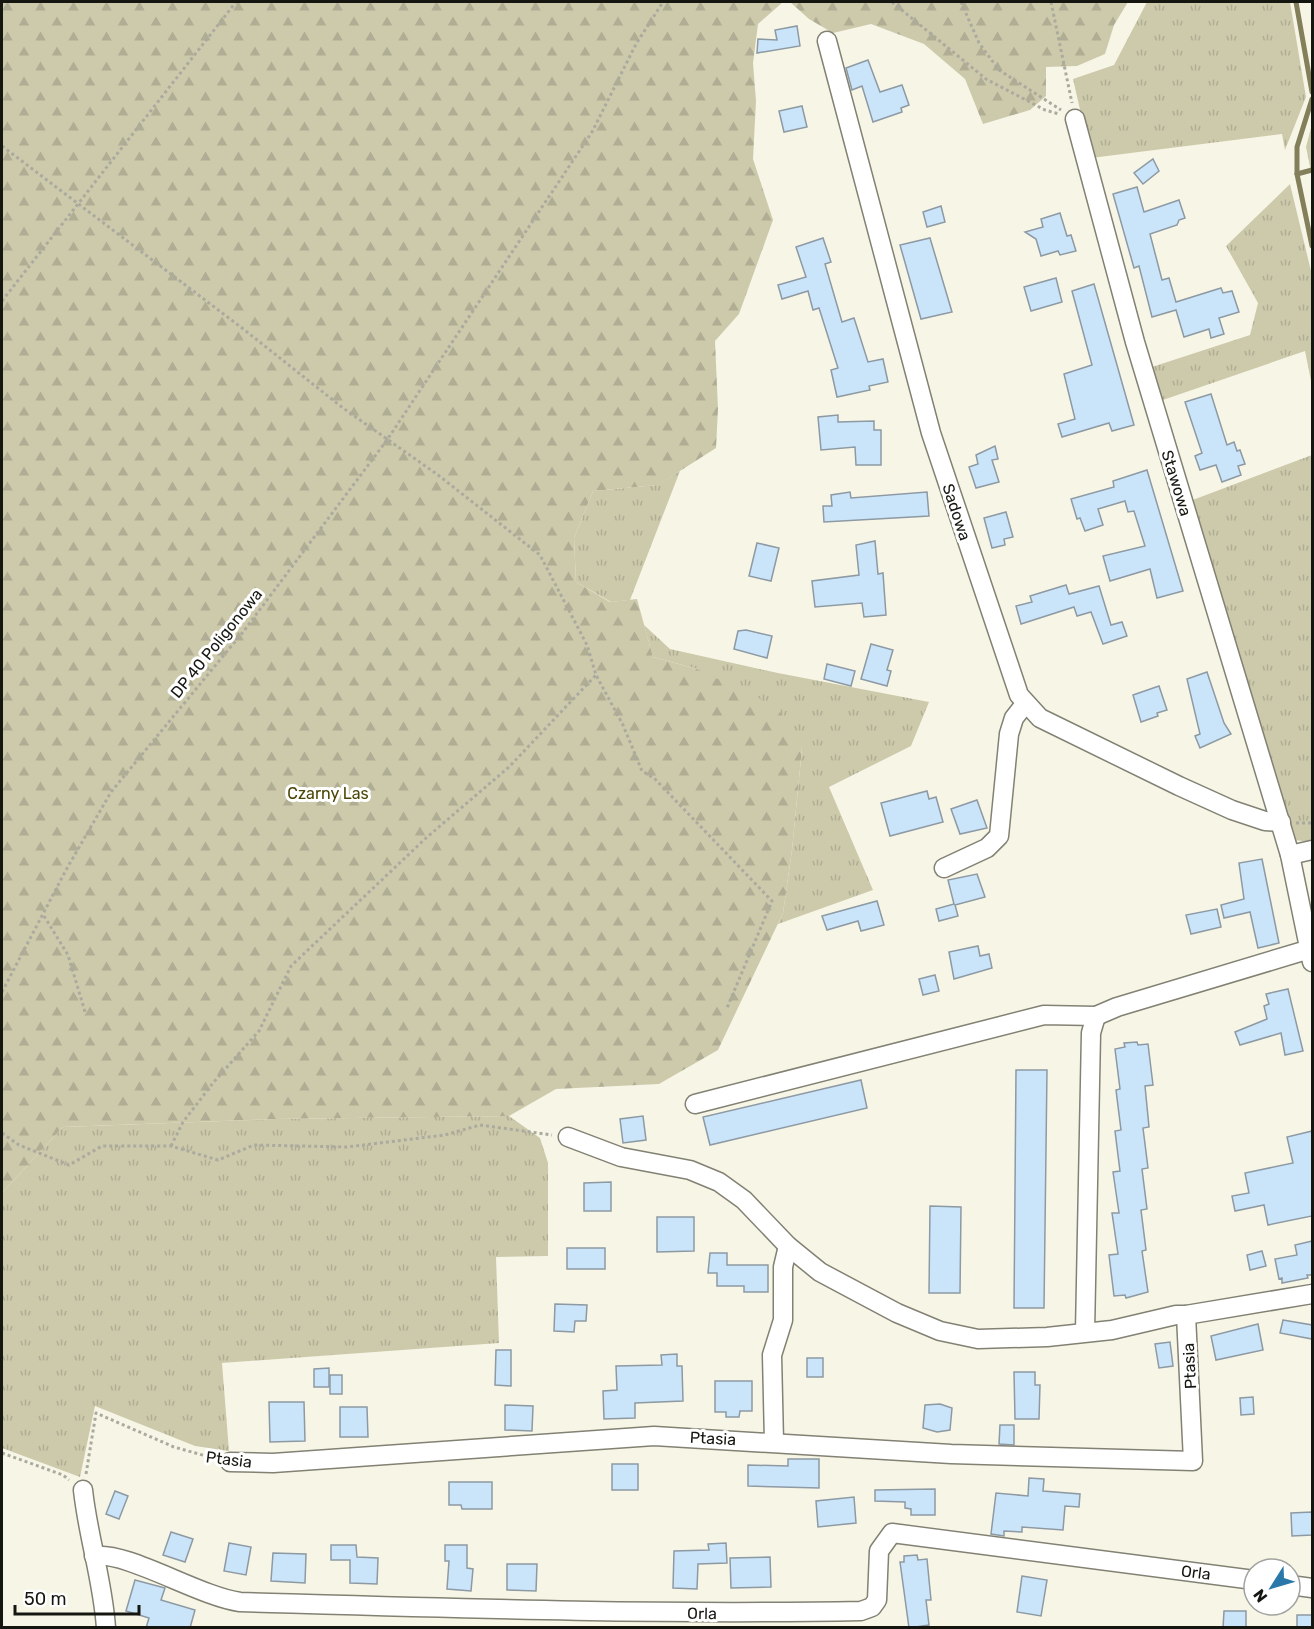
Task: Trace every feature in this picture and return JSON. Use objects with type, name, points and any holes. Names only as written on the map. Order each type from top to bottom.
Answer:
[{"type":"street","name":"Sadowa","points":[[827,41],[931,433],[1010,676],[1025,704],[1051,724],[1214,802],[1265,821],[1281,822]]},
{"type":"street","name":"Stawowa","points":[[1076,119],[1135,342],[1307,908],[1311,956]]},
{"type":"street","points":[[944,868],[987,848],[999,836],[1009,734],[1014,718],[1025,704]]},
{"type":"street","points":[[1290,855],[1312,850]]},
{"type":"street","points":[[695,1104],[1044,1015],[1096,1016],[1117,1006],[1311,956]]},
{"type":"street","points":[[1085,1332],[1091,1033],[1096,1016]]},
{"type":"street","points":[[568,1137],[621,1156],[690,1170],[718,1182],[755,1210],[788,1246],[833,1280],[897,1313],[940,1330],[978,1339],[1047,1337],[1112,1330],[1186,1314],[1312,1294]]},
{"type":"street","points":[[774,1442],[772,1355],[783,1320],[783,1268],[788,1246]]},
{"type":"street","name":"Ptasia","points":[[230,1462],[273,1463],[654,1436],[951,1454],[1193,1461],[1186,1314]]},
{"type":"street","points":[[83,1490],[87,1529],[104,1603],[106,1628]]},
{"type":"street","name":"Orla","points":[[94,1556],[116,1557],[206,1594],[240,1602],[478,1609],[746,1613],[865,1611],[877,1600],[879,1551],[892,1533],[1242,1578]]},
{"type":"path","points":[[2,301],[237,2]]},
{"type":"path","name":"DP 40 Poligonowa","points":[[2,992],[66,870],[111,792],[243,632],[387,440],[592,132],[636,44],[663,2]]},
{"type":"path","points":[[892,2],[986,79],[1046,110],[1076,119]]},
{"type":"path","points":[[961,2],[979,43],[999,70],[1076,119]]},
{"type":"path","points":[[1051,2],[1076,119]]},
{"type":"path","points":[[2,146],[540,555],[587,645],[596,675],[623,725],[642,771],[654,778],[772,901],[727,1008]]},
{"type":"path","points":[[171,1146],[183,1122],[213,1083],[260,1031],[291,966],[426,838],[509,767],[596,675]]},
{"type":"path","points":[[44,915],[68,955],[86,1015]]},
{"type":"path","points":[[2,1133],[19,1145],[69,1166],[102,1146],[171,1146],[218,1160],[254,1145],[347,1147],[446,1135],[480,1125],[568,1137]]},
{"type":"path","name":"Ptasia","points":[[83,1490],[96,1413],[174,1447],[230,1462]]},
{"type":"path","points":[[2,1453],[63,1474],[83,1490]]},
{"type":"green space","name":"Czarny Las","points":[[2,2],[783,2],[758,24],[753,63],[756,101],[753,159],[773,220],[739,314],[715,341],[718,409],[716,448],[658,485],[593,491],[574,538],[576,582],[610,602],[637,599],[653,657],[697,669],[777,707],[802,748],[783,913],[718,1050],[659,1084],[556,1089],[509,1116],[275,1119],[63,1127],[2,1193]]},
{"type":"green space","points":[[790,2],[1128,2],[1114,25],[1105,54],[1077,66],[1046,67],[1046,96],[1030,110],[983,124],[965,79],[924,44],[871,24],[833,33],[809,19]]},
{"type":"green space","points":[[1147,2],[1290,2],[1306,97],[1285,150],[1282,134],[1091,158],[1073,79],[1114,65]]},
{"type":"green space","points":[[1312,124],[1312,177],[1306,147]]},
{"type":"green space","points":[[1290,184],[1312,275],[1312,386],[1305,351],[1160,401],[1152,367],[1250,335],[1258,303],[1226,246]]},
{"type":"green space","points":[[1312,455],[1312,842],[1293,840],[1190,501]]},
{"type":"green space","points":[[680,471],[630,600],[611,602],[576,582],[574,538],[593,491],[657,485]]},
{"type":"green space","points":[[644,625],[670,649],[778,673],[929,702],[911,746],[829,787],[873,890],[778,924],[783,913],[792,850],[802,748],[697,669],[653,657]]},
{"type":"green space","points":[[509,1116],[540,1138],[548,1163],[548,1256],[496,1257],[499,1343],[222,1363],[229,1451],[195,1446],[95,1406],[80,1477],[2,1448],[2,1193],[63,1127],[275,1119]]},
{"type":"building","points":[[797,26],[800,46],[757,53],[758,39],[777,40],[775,30]]},
{"type":"building","points":[[868,60],[880,92],[902,85],[909,105],[901,108],[902,112],[873,122],[862,86],[852,90],[846,68]]},
{"type":"building","points":[[802,106],[807,127],[784,132],[779,111]]},
{"type":"building","points":[[1153,159],[1159,171],[1143,184],[1134,173]]},
{"type":"building","points":[[1137,187],[1144,212],[1179,200],[1185,218],[1179,220],[1177,225],[1150,234],[1162,280],[1169,278],[1176,302],[1221,288],[1223,293],[1232,291],[1239,312],[1219,318],[1224,334],[1211,338],[1209,329],[1184,337],[1176,310],[1152,317],[1139,266],[1134,268],[1113,194]]},
{"type":"building","points":[[941,206],[945,222],[927,227],[923,212]]},
{"type":"building","points":[[1060,213],[1067,236],[1071,235],[1076,251],[1060,255],[1058,251],[1041,256],[1036,239],[1025,232],[1043,227],[1041,219]]},
{"type":"building","points":[[823,238],[831,262],[825,264],[842,322],[854,318],[868,362],[883,359],[888,382],[869,386],[870,390],[837,397],[831,370],[838,368],[819,308],[813,310],[808,291],[782,299],[778,285],[806,277],[796,247]]},
{"type":"building","points":[[930,238],[952,312],[921,319],[900,245]]},
{"type":"building","points":[[1056,278],[1062,302],[1031,311],[1024,287]]},
{"type":"building","points":[[1094,284],[1134,425],[1112,431],[1109,423],[1062,437],[1058,424],[1075,419],[1064,374],[1092,365],[1072,291]]},
{"type":"building","points":[[1211,394],[1227,445],[1234,442],[1245,464],[1238,466],[1241,475],[1222,482],[1216,465],[1200,470],[1195,456],[1202,453],[1185,402]]},
{"type":"building","points":[[838,415],[838,422],[874,421],[874,430],[881,430],[881,465],[856,465],[855,447],[821,450],[818,417]]},
{"type":"building","points":[[995,446],[998,459],[992,460],[999,482],[976,488],[969,467],[978,464],[976,455]]},
{"type":"building","points":[[1147,470],[1183,591],[1157,598],[1150,569],[1110,581],[1103,556],[1145,546],[1134,511],[1128,512],[1125,501],[1098,509],[1103,525],[1085,531],[1080,518],[1077,519],[1071,499],[1114,487],[1113,481]]},
{"type":"building","points":[[850,492],[851,498],[927,492],[929,516],[824,522],[823,506],[832,506],[831,495]]},
{"type":"building","points":[[1006,512],[1013,537],[1004,539],[1005,545],[992,548],[984,518]]},
{"type":"building","points":[[875,541],[878,574],[883,573],[886,615],[864,617],[862,603],[815,607],[812,581],[859,575],[856,545]]},
{"type":"building","points":[[757,543],[779,548],[771,581],[749,576]]},
{"type":"building","points":[[1066,585],[1069,594],[1099,586],[1111,625],[1122,622],[1127,636],[1103,644],[1091,612],[1077,616],[1074,607],[1021,624],[1016,606],[1032,602],[1030,596]]},
{"type":"building","points":[[746,630],[772,636],[767,658],[734,649],[738,631]]},
{"type":"building","points":[[871,644],[893,650],[887,670],[891,671],[887,686],[861,679]]},
{"type":"building","points":[[827,664],[855,671],[851,686],[824,679]]},
{"type":"building","points":[[1207,672],[1224,723],[1231,734],[1200,748],[1195,736],[1200,734],[1187,679]]},
{"type":"building","points":[[1159,686],[1167,710],[1141,722],[1133,695]]},
{"type":"building","points":[[927,791],[929,799],[936,797],[943,822],[890,836],[881,803]]},
{"type":"building","points":[[977,800],[987,828],[960,834],[951,809]]},
{"type":"building","points":[[1262,859],[1279,943],[1258,948],[1250,912],[1224,918],[1221,905],[1244,899],[1239,863]]},
{"type":"building","points":[[977,874],[985,897],[955,905],[958,916],[939,921],[936,909],[954,904],[948,880]]},
{"type":"building","points":[[877,901],[884,925],[861,931],[858,921],[827,930],[822,916]]},
{"type":"building","points":[[1217,909],[1221,927],[1191,934],[1186,915]]},
{"type":"building","points":[[978,946],[980,956],[989,954],[992,968],[954,979],[949,952]]},
{"type":"building","points":[[935,975],[939,991],[923,995],[919,979]]},
{"type":"building","points":[[1288,989],[1303,1051],[1285,1055],[1281,1033],[1240,1045],[1235,1032],[1267,1019],[1264,1006],[1269,1004],[1266,994]]},
{"type":"building","points":[[1137,1042],[1138,1045],[1148,1044],[1153,1085],[1145,1086],[1149,1127],[1143,1128],[1148,1168],[1142,1169],[1147,1209],[1141,1210],[1146,1250],[1142,1251],[1148,1292],[1126,1298],[1125,1295],[1114,1296],[1109,1255],[1118,1254],[1112,1213],[1119,1213],[1113,1172],[1120,1171],[1115,1131],[1121,1130],[1116,1090],[1120,1089],[1115,1049],[1125,1047],[1124,1043]]},
{"type":"building","points":[[1016,1070],[1047,1070],[1044,1308],[1014,1308]]},
{"type":"building","points":[[861,1080],[867,1108],[710,1145],[703,1117]]},
{"type":"building","points":[[643,1116],[646,1140],[623,1143],[620,1119]]},
{"type":"building","points":[[1312,1131],[1312,1216],[1268,1225],[1264,1205],[1235,1211],[1232,1196],[1249,1193],[1245,1173],[1293,1163],[1287,1137]]},
{"type":"building","points":[[611,1182],[611,1211],[584,1211],[584,1183]]},
{"type":"building","points":[[930,1206],[961,1207],[960,1293],[929,1293]]},
{"type":"building","points":[[657,1217],[694,1217],[694,1251],[657,1252]]},
{"type":"building","points":[[1312,1241],[1312,1275],[1307,1275],[1308,1278],[1282,1283],[1275,1259],[1297,1255],[1295,1245]]},
{"type":"building","points":[[567,1248],[605,1248],[605,1269],[567,1269]]},
{"type":"building","points":[[1262,1251],[1266,1266],[1250,1270],[1247,1255]]},
{"type":"building","points":[[710,1253],[727,1253],[727,1265],[768,1265],[768,1292],[744,1292],[744,1286],[717,1286],[717,1273],[708,1273]]},
{"type":"building","points":[[555,1304],[587,1305],[586,1321],[575,1321],[574,1332],[554,1331]]},
{"type":"building","points":[[1283,1320],[1312,1325],[1312,1339],[1280,1333]]},
{"type":"building","points":[[1258,1324],[1263,1350],[1216,1360],[1211,1336]]},
{"type":"building","points":[[1170,1342],[1173,1366],[1159,1368],[1155,1344]]},
{"type":"building","points":[[496,1350],[511,1350],[511,1386],[495,1385]]},
{"type":"building","points":[[677,1354],[677,1366],[682,1366],[683,1401],[635,1403],[635,1418],[604,1419],[603,1391],[617,1390],[616,1366],[662,1365],[661,1355]]},
{"type":"building","points":[[807,1358],[823,1358],[823,1377],[807,1377]]},
{"type":"building","points":[[329,1368],[329,1387],[314,1387],[314,1369]]},
{"type":"building","points":[[1014,1372],[1035,1372],[1035,1385],[1040,1385],[1039,1419],[1015,1419]]},
{"type":"building","points":[[330,1375],[342,1375],[342,1394],[330,1394]]},
{"type":"building","points":[[715,1381],[752,1381],[752,1411],[740,1411],[739,1417],[726,1417],[726,1412],[715,1412]]},
{"type":"building","points":[[1253,1397],[1254,1414],[1241,1415],[1240,1398]]},
{"type":"building","points":[[269,1402],[304,1402],[305,1441],[270,1442]]},
{"type":"building","points":[[940,1404],[952,1408],[950,1430],[937,1432],[923,1428],[925,1405]]},
{"type":"building","points":[[505,1405],[533,1406],[532,1431],[505,1430]]},
{"type":"building","points":[[340,1407],[367,1407],[368,1437],[340,1437]]},
{"type":"building","points":[[1000,1425],[1014,1425],[1014,1445],[999,1444]]},
{"type":"building","points":[[788,1459],[819,1459],[819,1488],[748,1486],[748,1465],[788,1466]]},
{"type":"building","points":[[612,1464],[638,1464],[638,1490],[612,1490]]},
{"type":"building","points":[[1029,1478],[1044,1479],[1043,1491],[1080,1494],[1079,1507],[1065,1506],[1063,1530],[1022,1527],[1022,1532],[1004,1531],[1004,1536],[991,1534],[996,1493],[1028,1496]]},
{"type":"building","points":[[449,1482],[492,1482],[492,1509],[462,1509],[461,1505],[449,1505]]},
{"type":"building","points":[[935,1489],[935,1515],[911,1515],[911,1509],[905,1508],[905,1502],[875,1501],[875,1490]]},
{"type":"building","points":[[115,1491],[128,1496],[119,1519],[106,1514]]},
{"type":"building","points":[[854,1497],[856,1523],[818,1527],[816,1501]]},
{"type":"building","points":[[1312,1512],[1312,1535],[1292,1536],[1291,1513]]},
{"type":"building","points":[[171,1532],[193,1539],[185,1562],[163,1555]]},
{"type":"building","points":[[229,1543],[251,1547],[246,1575],[224,1571]]},
{"type":"building","points":[[726,1543],[727,1563],[698,1564],[697,1589],[673,1588],[674,1551],[709,1550],[708,1544]]},
{"type":"building","points":[[331,1545],[356,1545],[357,1557],[378,1558],[377,1584],[350,1583],[350,1560],[331,1560]]},
{"type":"building","points":[[445,1545],[467,1545],[467,1568],[473,1569],[471,1591],[447,1589],[449,1561],[445,1561]]},
{"type":"building","points":[[273,1553],[306,1554],[305,1583],[271,1581]]},
{"type":"building","points":[[917,1555],[918,1560],[927,1559],[931,1600],[926,1600],[929,1625],[909,1628],[900,1562],[904,1562],[904,1556]]},
{"type":"building","points":[[770,1557],[771,1587],[731,1588],[730,1558]]},
{"type":"building","points":[[507,1564],[537,1564],[536,1591],[507,1590]]},
{"type":"building","points":[[1022,1576],[1047,1580],[1041,1616],[1017,1612]]},
{"type":"building","points":[[135,1580],[165,1588],[161,1600],[195,1610],[190,1628],[146,1628],[149,1618],[126,1611]]},
{"type":"building","points":[[1224,1611],[1242,1611],[1242,1617],[1246,1617],[1246,1628],[1223,1628]]},
{"type":"building","points":[[1312,1615],[1312,1628],[1297,1628],[1297,1617]]},
{"type":"waterway","points":[[1296,2],[1312,92]]},
{"type":"waterway","points":[[1312,99],[1297,147],[1297,174],[1312,246]]},
{"type":"waterway","points":[[1297,174],[1312,170]]}]
